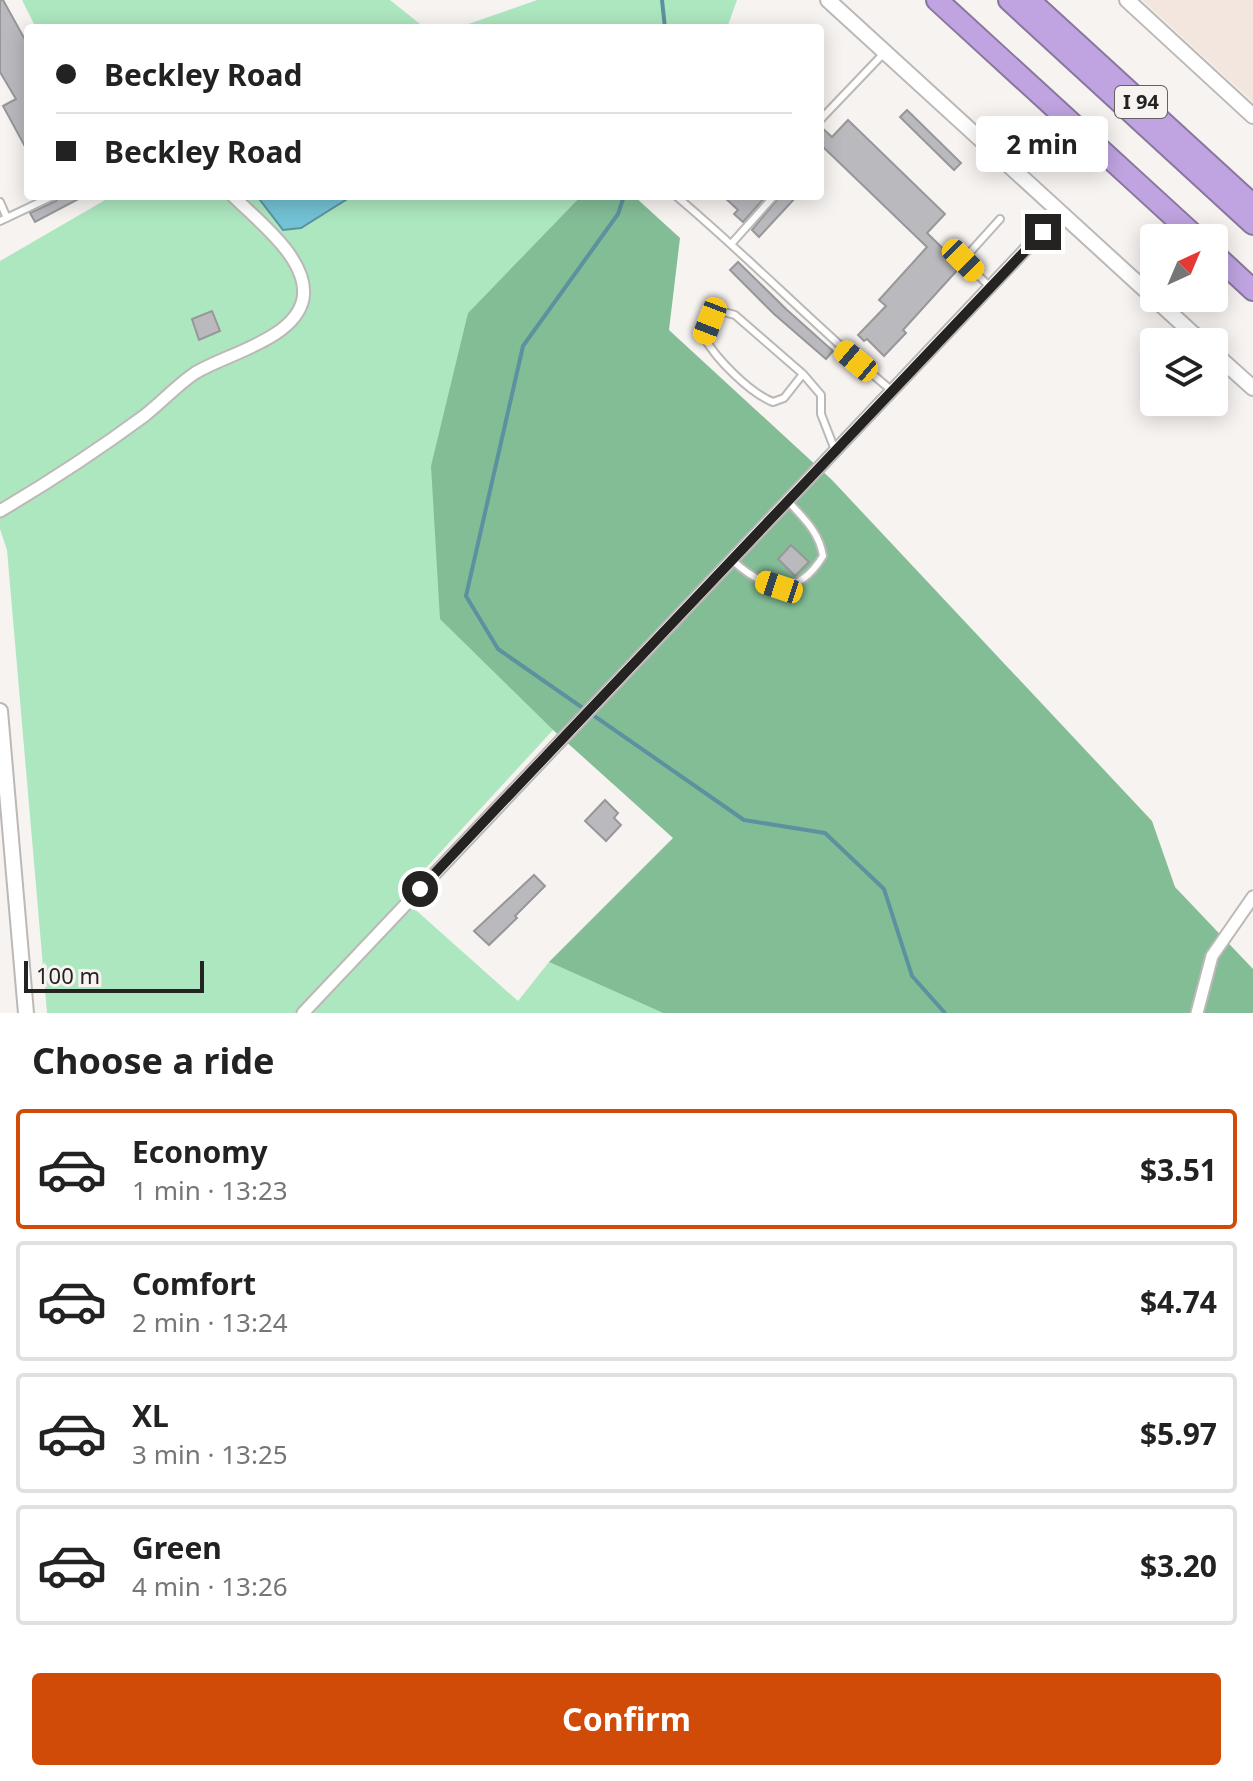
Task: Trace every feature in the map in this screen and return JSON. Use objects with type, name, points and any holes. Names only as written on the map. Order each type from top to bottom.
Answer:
[{"type":"highway","points":[[937,0],[1182,224]]},
{"type":"highway","name":"I 94","points":[[1009,0],[1253,224]]},
{"type":"highway","name":"I 94","points":[[1029,0],[1253,205]]},
{"type":"highway","points":[[1228,267],[1253,290]]},
{"type":"street","points":[[828,0],[1140,285]]},
{"type":"street","points":[[1127,0],[1253,116]]},
{"type":"street","points":[[0,511],[140,419],[196,372],[276,333],[298,312],[303,300],[298,268],[277,241],[237,200]]},
{"type":"street","points":[[303,1013],[1060,213]]},
{"type":"street","points":[[1169,312],[1187,328]]},
{"type":"street","points":[[1228,366],[1253,388]]},
{"type":"street","points":[[0,711],[26,1013]]},
{"type":"street","points":[[1197,1013],[1212,956],[1253,897]]},
{"type":"lane","points":[[824,116],[885,52]]},
{"type":"lane","points":[[0,202],[3,220],[45,200]]},
{"type":"lane","points":[[681,200],[732,243],[839,346],[891,390]]},
{"type":"lane","points":[[732,243],[770,200]]},
{"type":"lane","points":[[990,287],[963,260],[1000,219]]},
{"type":"lane","points":[[803,374],[784,398],[773,402],[762,398],[712,352],[704,337],[710,321],[724,312],[735,315],[803,374],[821,395],[821,414],[835,450]]},
{"type":"lane","points":[[731,559],[756,580],[779,587],[802,581],[823,556],[821,542],[787,500]]},
{"type":"shaded area","points":[[1142,0],[1253,0],[1253,102],[1193,47]]},
{"type":"green space","points":[[22,0],[390,0],[420,24],[34,24]]},
{"type":"green space","points":[[537,0],[737,0],[728,24],[468,24]]},
{"type":"green space","points":[[105,200],[577,200],[468,313],[441,619],[553,730],[400,896],[518,1001],[549,962],[663,1013],[47,1013],[7,550],[0,529],[0,261]]},
{"type":"green space","points":[[577,200],[638,200],[680,238],[669,330],[832,480],[1152,821],[1175,887],[1253,969],[1253,1013],[663,1013],[549,962],[673,838],[553,730],[440,619],[431,466],[468,313]]},
{"type":"water","points":[[260,200],[346,200],[301,228],[283,230]]},
{"type":"building","points":[[0,0],[3,0],[24,38],[24,145],[3,106],[16,99],[0,72]]},
{"type":"building","points":[[907,110],[961,163],[954,170],[900,117]]},
{"type":"building","points":[[848,120],[945,214],[927,233],[961,266],[903,330],[906,333],[884,356],[867,339],[864,341],[858,335],[886,306],[879,300],[927,247],[824,148],[824,130],[832,137]]},
{"type":"building","points":[[76,200],[35,222],[30,213],[56,201]]},
{"type":"building","points":[[727,200],[762,200],[743,222],[734,214],[738,210]]},
{"type":"building","points":[[777,200],[793,200],[759,237],[752,230]]},
{"type":"building","points":[[738,262],[833,351],[826,359],[730,270]]},
{"type":"building","points":[[212,311],[220,331],[199,340],[192,319]]},
{"type":"building","points":[[791,545],[809,562],[795,576],[778,559]]},
{"type":"building","points":[[605,800],[618,813],[614,818],[621,825],[606,841],[585,821]]},
{"type":"building","points":[[534,875],[545,886],[489,945],[474,931]]},
{"type":"waterway","points":[[662,0],[665,24]]},
{"type":"waterway","points":[[623,200],[618,214],[523,346],[466,596],[498,649],[744,820],[825,833],[884,889],[912,976],[945,1013]]},
{"type":"route","points":[[420,889],[1043,232]]}]
